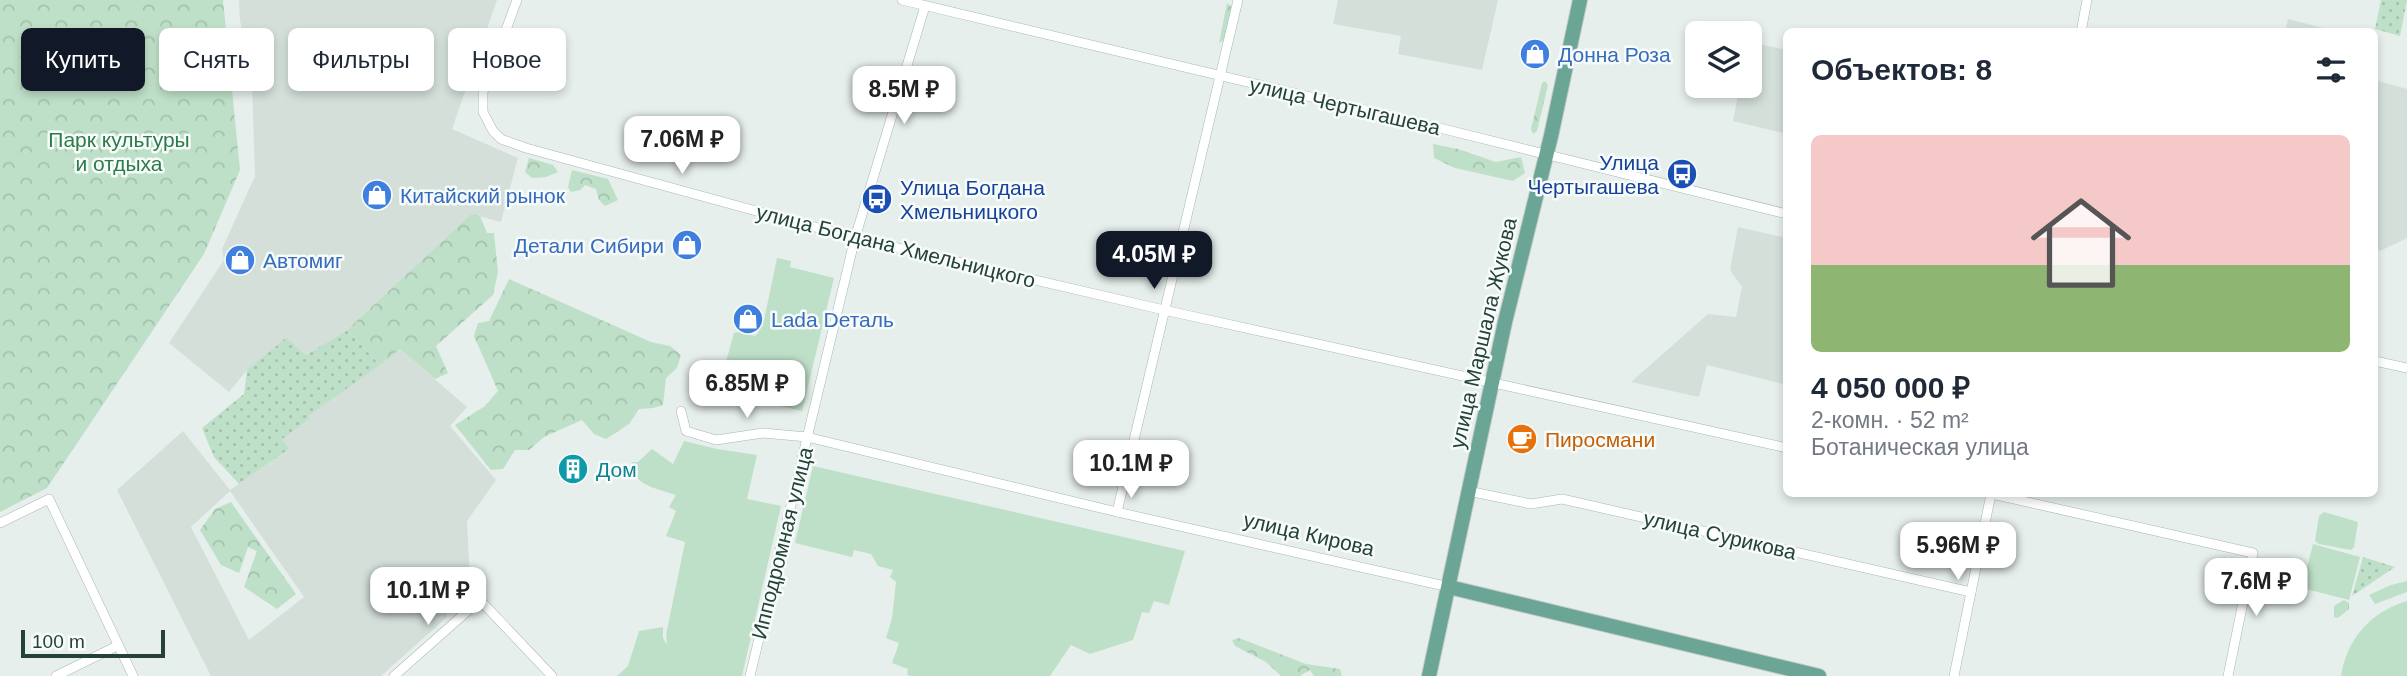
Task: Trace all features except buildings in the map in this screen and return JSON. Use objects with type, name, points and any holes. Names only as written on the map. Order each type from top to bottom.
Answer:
[{"type":"main road","name":"улица Маршала Жукова","points":[[1429,676],[1468,491],[1580,0]]},
{"type":"main road","name":"улица Кирова","points":[[1449,587],[1819,676]]},
{"type":"street","name":"улица Богдана Хмельницкого","points":[[517,0],[483,92],[483,112],[493,131],[501,139],[526,148],[855,239],[1783,448]]},
{"type":"street","name":"улица Чертыгашева","points":[[902,0],[1783,213]]},
{"type":"street","points":[[1116,512],[1238,0]]},
{"type":"street","points":[[2082,28],[2087,0]]},
{"type":"street","name":"Ипподромная улица","points":[[750,676],[855,239],[925,6]]},
{"type":"street","points":[[2378,362],[2407,368]]},
{"type":"street","name":"улица Кирова","points":[[681,411],[686,431],[716,440],[764,433],[807,437],[1116,512],[1449,587]]},
{"type":"street","name":"улица Сурикова","points":[[1468,491],[1531,504],[1562,499],[1971,592]]},
{"type":"street","points":[[1954,676],[1991,497]]},
{"type":"street","points":[[2005,497],[2253,553],[2228,676]]},
{"type":"street","points":[[0,523],[48,499],[133,676]]},
{"type":"street","points":[[394,676],[481,600],[552,676]]},
{"type":"street","points":[[56,676],[117,646]]},
{"type":"shaded area","name":"Китайский рынок","points":[[239,0],[497,0],[487,28],[448,28],[448,91],[465,91],[452,129],[518,158],[501,222],[471,214],[347,330],[306,355],[247,370],[229,392],[169,343],[224,260],[222,249],[255,176],[252,91],[274,91],[274,28],[242,28]]},
{"type":"shaded area","points":[[1338,0],[1498,0],[1482,70],[1398,54],[1401,36],[1333,24]]},
{"type":"shaded area","points":[[2288,19],[2323,28],[2286,28]]},
{"type":"shaded area","points":[[1762,45],[1783,49],[1783,133],[1733,121],[1738,98],[1762,98]]},
{"type":"shaded area","points":[[2378,81],[2407,89],[2407,238],[2380,251]]},
{"type":"shaded area","points":[[1738,227],[1783,237],[1783,384],[1707,365],[1699,397],[1631,382],[1708,314],[1736,317],[1742,287],[1730,270]]},
{"type":"shaded area","points":[[400,349],[467,407],[450,426],[496,480],[467,521],[470,580],[444,606],[447,617],[381,676],[211,676],[117,490],[183,431],[230,490],[288,450],[281,439],[309,420],[307,416]],"holes":[[[230,491],[304,597],[249,640],[191,527]]]},
{"type":"green space","name":"Парк культуры и отдыха","points":[[0,0],[223,0],[226,28],[159,28],[159,91],[232,91],[240,170],[204,254],[47,488],[0,512]]},
{"type":"green space","points":[[2381,0],[2407,0],[2400,36],[2375,28]]},
{"type":"green space","points":[[1227,3],[1236,11],[1230,37],[1219,43]]},
{"type":"green space","points":[[1545,81],[1548,85],[1537,131],[1533,134],[1531,129],[1542,83]]},
{"type":"green space","points":[[1433,144],[1496,162],[1521,157],[1525,173],[1513,181],[1455,168],[1434,158]]},
{"type":"green space","points":[[529,158],[553,165],[558,172],[546,177],[532,178],[525,172]]},
{"type":"green space","points":[[572,170],[608,179],[618,200],[605,206],[599,200],[596,189],[585,185],[580,190],[571,192],[568,187]]},
{"type":"green space","points":[[471,214],[480,216],[487,233],[494,233],[498,272],[493,295],[436,346],[448,373],[435,379],[400,349],[380,365],[347,330]]},
{"type":"green space","points":[[777,258],[791,261],[790,267],[834,278],[802,411],[729,394],[732,381],[722,376],[734,333],[755,336],[758,333],[764,320]]},
{"type":"green space","points":[[509,279],[651,342],[670,346],[681,355],[677,368],[666,378],[663,405],[639,409],[629,424],[606,439],[594,434],[582,420],[544,437],[529,450],[515,450],[503,469],[491,470],[455,425],[485,406],[498,391],[474,336],[478,323],[489,321]]},
{"type":"green space","points":[[347,330],[380,365],[308,416],[310,419],[282,439],[289,449],[239,484],[214,457],[202,428],[244,394],[247,370],[286,338],[306,355]]},
{"type":"green space","points":[[684,441],[757,455],[747,499],[781,506],[742,676],[617,676],[628,666],[639,631],[663,627],[663,638],[667,645],[666,635],[685,542],[666,536],[676,511],[669,507],[676,495],[641,481],[633,470],[632,462],[638,462],[652,449],[673,464]]},
{"type":"green space","points":[[813,466],[1185,551],[1169,605],[1154,601],[1149,613],[1142,612],[1133,640],[1090,654],[1071,645],[1050,676],[910,676],[907,674],[908,669],[892,663],[899,643],[886,638],[892,618],[896,582],[890,577],[893,570],[878,566],[871,554],[854,550],[852,557],[795,543]]},
{"type":"green space","points":[[231,502],[296,594],[277,609],[244,587],[257,551],[248,547],[239,573],[221,565],[200,530],[215,509]]},
{"type":"green space","points":[[2324,512],[2358,522],[2354,547],[2351,550],[2315,541],[2319,516]]},
{"type":"green space","points":[[2313,544],[2360,557],[2349,600],[2302,588]]},
{"type":"green space","points":[[2363,557],[2395,567],[2352,596]]},
{"type":"green space","points":[[2407,581],[2407,592],[2375,604],[2369,595],[2391,585]]},
{"type":"green space","points":[[2344,600],[2349,603],[2349,609],[2338,618],[2334,617],[2334,606]]},
{"type":"green space","points":[[2407,601],[2407,676],[2341,676],[2349,650],[2363,628],[2382,612]]},
{"type":"green space","points":[[1239,638],[1306,664],[1340,669],[1342,676],[1314,676],[1310,670],[1300,676],[1281,676],[1266,662],[1235,646],[1232,640]]},
{"type":"place","name":"Донна Роза","points":[[1535,54]]},
{"type":"place","name":"Улица Чертыгашева","points":[[1682,174]]},
{"type":"place","name":"Китайский рынок","points":[[377,195]]},
{"type":"place","name":"Улица Богдана Хмельницкого","points":[[877,199]]},
{"type":"place","name":"Детали Сибири","points":[[687,245]]},
{"type":"place","name":"Автомиг","points":[[240,260]]},
{"type":"place","name":"Lada Dеталь","points":[[748,319]]},
{"type":"place","name":"Пиросмани","points":[[1522,439]]},
{"type":"place","name":"Дом","points":[[573,469]]}]
